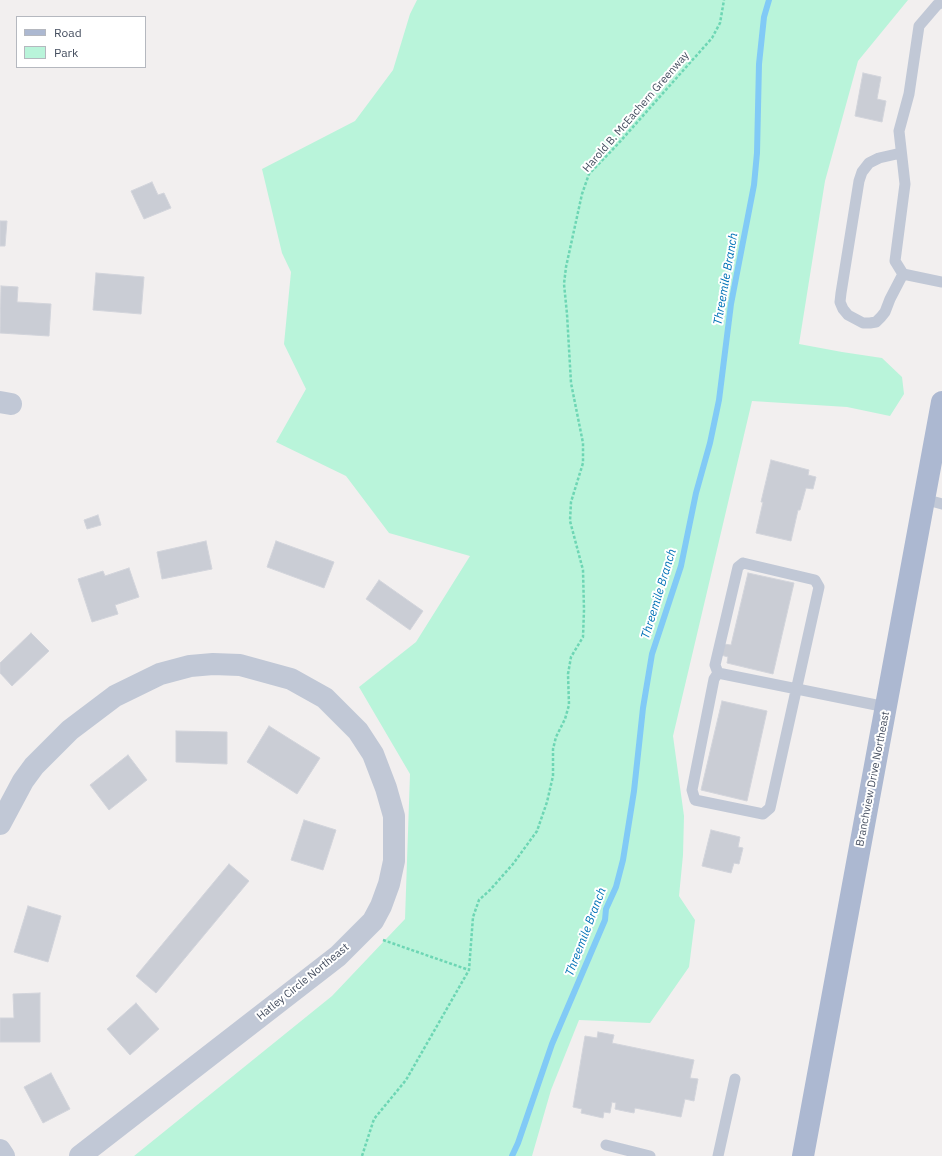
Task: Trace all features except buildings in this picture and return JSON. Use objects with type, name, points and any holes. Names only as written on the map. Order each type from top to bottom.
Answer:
[{"type":"main road","name":"Branchview Drive Northeast","points":[[803,1156],[886,707],[933,501],[942,402]]},
{"type":"street","name":"Hatley Circle Northeast","points":[[0,824],[23,781],[34,766],[70,730],[115,696],[160,674],[190,666],[214,664],[240,665],[291,679],[325,698],[358,731],[373,754],[386,788],[394,816],[394,861],[389,884],[381,906],[373,921],[338,956],[80,1156]]},
{"type":"street","points":[[0,1150],[4,1156]]},
{"type":"lane","points":[[902,274],[895,261],[905,184],[899,131],[909,94],[919,26],[937,5],[942,2]]},
{"type":"lane","points":[[901,152],[879,158],[870,163],[862,172],[859,181],[841,293],[840,302],[843,309],[848,315],[863,323],[876,322],[885,312],[902,274]]},
{"type":"lane","points":[[902,274],[942,282]]},
{"type":"lane","points":[[743,563],[815,580],[819,587],[770,808],[763,814],[695,800],[692,790],[714,679],[718,673],[715,666],[738,567],[743,563]]},
{"type":"lane","points":[[718,673],[886,707]]},
{"type":"lane","points":[[718,1156],[735,1079]]},
{"type":"lane","points":[[606,1146],[650,1156]]},
{"type":"path","name":"Harold B. McEachern Greenway","points":[[362,1156],[374,1119],[406,1080],[469,970],[473,917],[479,900],[513,864],[537,831],[553,776],[553,749],[556,737],[565,719],[569,705],[568,674],[571,657],[583,637],[583,570],[570,521],[570,502],[583,463],[583,443],[572,383],[564,284],[566,267],[582,194],[589,174],[617,145],[712,38],[720,23],[724,0]]},
{"type":"path","points":[[362,932],[469,970]]},
{"type":"green space","points":[[417,0],[908,0],[858,61],[825,181],[799,344],[882,358],[902,377],[904,394],[890,416],[847,407],[752,401],[673,736],[684,816],[683,855],[679,896],[695,920],[689,967],[650,1023],[579,1020],[551,1090],[532,1156],[134,1156],[332,996],[405,919],[410,774],[359,687],[416,642],[470,556],[389,533],[346,476],[276,442],[306,389],[284,344],[291,272],[282,253],[262,169],[355,121],[393,70],[410,14]]},
{"type":"waterway","name":"Threemile Branch","points":[[512,1156],[518,1143],[552,1044],[605,920],[606,909],[616,887],[623,860],[634,791],[643,708],[652,654],[681,566],[696,493],[710,443],[719,400],[731,304],[754,185],[757,153],[759,64],[764,17],[769,0]]}]
